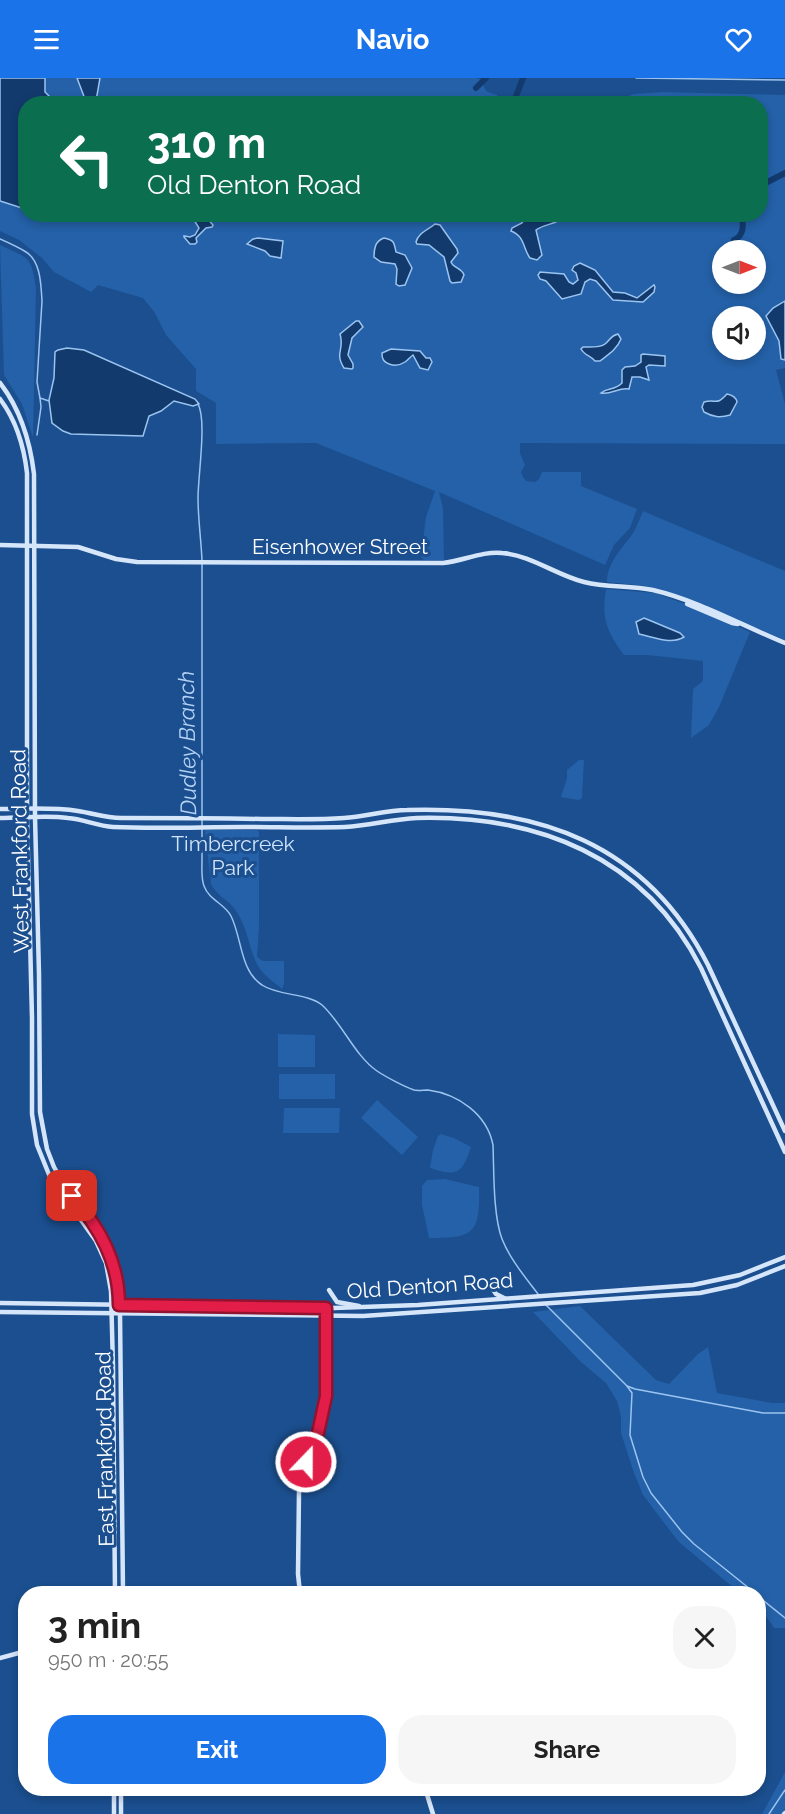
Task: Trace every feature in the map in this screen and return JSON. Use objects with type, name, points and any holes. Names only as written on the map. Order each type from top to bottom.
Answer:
[{"type":"main road","name":"West Frankford Road","points":[[0,383],[16,407],[31,452],[34,482],[34,809],[41,1120],[47,1149],[54,1167],[107,1246],[116,1274],[119,1305]]},
{"type":"main road","name":"West Frankford Road","points":[[0,399],[17,430],[26,459],[27,473],[27,817],[32,1018],[31,1104],[34,1130],[41,1158],[53,1184],[88,1228],[100,1250],[108,1274],[111,1305]]},
{"type":"main road","name":"Eisenhower Street","points":[[0,545],[78,547],[126,561],[190,563],[443,563],[460,561],[491,552],[504,553],[525,558],[583,582],[650,589],[785,643]]},
{"type":"main road","points":[[0,809],[76,811],[116,818],[189,819],[345,818],[405,810],[461,810],[512,817],[560,829],[600,848],[639,876],[657,891],[695,939],[784,1129],[776,1132]]},
{"type":"main road","points":[[0,818],[72,818],[111,826],[189,827],[346,827],[388,820],[445,818],[516,826],[560,839],[595,856],[638,886],[657,904],[686,939],[785,1152]]},
{"type":"main road","points":[[722,1014],[730,1010]]},
{"type":"main road","name":"Old Denton Road","points":[[0,1303],[361,1307],[693,1285],[748,1272],[785,1257]]},
{"type":"main road","name":"Old Denton Road","points":[[0,1312],[363,1316],[700,1293],[751,1280],[785,1266]]},
{"type":"main road","points":[[748,1272],[751,1280]]},
{"type":"main road","points":[[489,1284],[496,1294],[504,1298]]},
{"type":"main road","points":[[329,1290],[337,1302],[361,1307]]},
{"type":"main road","points":[[608,1291],[609,1299]]},
{"type":"main road","points":[[19,1304],[19,1313]]},
{"type":"main road","name":"East Frankford Road","points":[[111,1305],[115,1586]]},
{"type":"main road","name":"East Frankford Road","points":[[119,1305],[123,1586]]},
{"type":"main road","points":[[192,1306],[192,1314]]},
{"type":"main road","points":[[299,1586],[300,1491],[306,1462],[320,1423],[326,1396],[326,1308]]},
{"type":"main road","points":[[113,1366],[120,1367]]},
{"type":"main road","points":[[0,1658],[18,1653]]},
{"type":"main road","points":[[114,1796],[114,1814]]},
{"type":"main road","points":[[121,1814],[122,1796]]},
{"type":"main road","points":[[427,1796],[433,1814]]},
{"type":"green space","points":[[0,78],[477,78],[481,80],[486,91],[498,96],[18,96],[18,222],[768,222],[768,96],[628,96],[662,92],[785,95],[785,368],[776,370],[785,404],[785,444],[520,443],[520,453],[525,465],[521,472],[526,481],[535,482],[542,472],[581,472],[581,486],[637,509],[630,528],[614,545],[605,565],[439,492],[443,508],[444,560],[424,560],[421,557],[426,517],[435,491],[316,443],[216,444],[216,403],[196,391],[196,369],[166,335],[155,313],[143,298],[98,285],[91,292],[54,272],[42,258],[19,240],[0,231]]},
{"type":"green space","points":[[0,245],[27,259],[32,269],[36,288],[33,437],[22,404],[4,375]]},
{"type":"green space","points":[[643,511],[785,571],[785,640],[663,590],[607,582],[612,562],[633,533]]},
{"type":"green space","points":[[606,589],[655,593],[750,632],[719,707],[709,725],[691,738],[693,689],[703,681],[703,661],[624,655],[613,639],[605,617]]},
{"type":"green space","points":[[579,760],[584,760],[582,798],[579,800],[561,797],[567,770]]},
{"type":"green space","name":"Timbercreek Park","points":[[205,830],[257,830],[259,832],[257,957],[263,961],[284,961],[282,989],[260,969],[239,915],[211,884]]},
{"type":"green space","points":[[278,1034],[315,1035],[315,1067],[278,1067]]},
{"type":"green space","points":[[279,1074],[335,1074],[335,1099],[279,1099]]},
{"type":"green space","points":[[377,1100],[418,1137],[402,1155],[361,1118]]},
{"type":"green space","points":[[284,1108],[340,1108],[339,1133],[283,1133]]},
{"type":"green space","points":[[441,1134],[471,1147],[465,1163],[457,1171],[447,1172],[430,1168],[433,1150]]},
{"type":"green space","points":[[445,1179],[479,1187],[478,1215],[471,1230],[465,1234],[456,1237],[429,1238],[422,1205],[422,1186],[427,1180]]},
{"type":"green space","points":[[580,1306],[656,1380],[669,1384],[698,1354],[708,1347],[717,1393],[772,1403],[785,1403],[785,1628],[774,1628],[766,1616],[766,1586],[732,1586],[680,1543],[643,1495],[621,1433],[621,1417],[617,1401],[606,1383],[581,1362],[533,1312]]},
{"type":"green space","points":[[785,1772],[785,1809],[782,1814],[762,1814]]},
{"type":"shaded area","points":[[0,78],[45,78],[45,92],[49,96],[18,96],[18,207],[0,201]]},
{"type":"shaded area","points":[[77,78],[100,78],[97,96],[84,96]]},
{"type":"shaded area","points":[[195,222],[210,222],[213,225],[206,228],[196,238],[195,244],[190,244],[184,236],[195,235],[199,228]]},
{"type":"shaded area","points":[[555,222],[536,230],[542,255],[537,260],[530,258],[519,236],[511,231],[512,228],[522,223]]},
{"type":"shaded area","points":[[435,224],[440,225],[457,249],[458,253],[451,262],[464,275],[461,282],[452,283],[450,281],[444,257],[429,245],[416,242],[421,234]]},
{"type":"shaded area","points":[[258,238],[283,241],[281,258],[270,256],[265,251],[247,244]]},
{"type":"shaded area","points":[[384,238],[393,242],[396,252],[405,255],[412,268],[405,285],[396,284],[395,264],[381,262],[374,257],[377,243]]},
{"type":"shaded area","points":[[580,263],[595,270],[613,292],[625,293],[637,298],[654,285],[654,292],[643,302],[613,300],[596,281],[590,279],[585,282],[581,294],[562,299],[538,275],[540,272],[564,274],[573,284],[578,280],[576,273],[572,270]]},
{"type":"shaded area","points":[[785,301],[785,360],[781,359],[779,341],[766,316],[773,308]]},
{"type":"shaded area","points":[[359,321],[363,327],[352,338],[348,355],[353,368],[344,368],[340,358],[340,334]]},
{"type":"shaded area","points":[[618,334],[621,339],[617,346],[600,361],[595,361],[581,349],[603,345]]},
{"type":"shaded area","points":[[67,348],[84,350],[195,399],[199,404],[193,406],[174,401],[161,411],[149,416],[143,436],[71,434],[63,431],[52,423],[49,400],[54,378],[55,352]]},
{"type":"shaded area","points":[[391,349],[420,351],[432,362],[428,370],[420,368],[413,355],[401,364],[386,363],[382,353]]},
{"type":"shaded area","points":[[643,354],[665,356],[665,366],[649,365],[646,367],[649,380],[632,377],[629,389],[601,393],[622,383],[622,370],[641,362]]},
{"type":"shaded area","points":[[727,394],[734,396],[737,402],[730,415],[717,416],[704,412],[702,407],[704,402],[718,401]]},
{"type":"shaded area","points":[[644,618],[680,633],[684,637],[667,640],[639,634],[636,622]]},
{"type":"waterway","points":[[476,88],[486,78]]},
{"type":"waterway","points":[[516,96],[523,78]]},
{"type":"waterway","points":[[636,78],[785,80]]},
{"type":"waterway","points":[[768,182],[785,173]]},
{"type":"waterway","points":[[734,240],[742,232],[743,222]]},
{"type":"waterway","name":"Dudley Branch","points":[[0,239],[26,252],[35,261],[42,301],[37,382],[40,398],[49,401]]},
{"type":"waterway","points":[[37,435],[40,398]]},
{"type":"waterway","name":"Dudley Branch","points":[[198,404],[202,422],[198,498],[202,560]]},
{"type":"waterway","name":"Dudley Branch","points":[[202,564],[202,880],[206,891],[231,916],[245,963],[255,979],[262,985],[269,989],[316,1001],[329,1012],[369,1065],[414,1090],[428,1090],[450,1096],[478,1115],[485,1124],[493,1145],[495,1206],[502,1239],[513,1261],[538,1294]]},
{"type":"waterway","name":"Dudley Branch","points":[[546,1305],[627,1386],[763,1413],[785,1413]]},
{"type":"waterway","points":[[627,1386],[632,1393],[630,1435],[643,1477],[651,1493],[694,1544],[746,1586]]},
{"type":"waterway","points":[[766,1603],[785,1618]]},
{"type":"waterway","points":[[769,1814],[785,1790]]},
{"type":"route","points":[[72,1196],[94,1223],[107,1246],[114,1263],[119,1305],[326,1308],[326,1396],[318,1433],[306,1462]]}]
